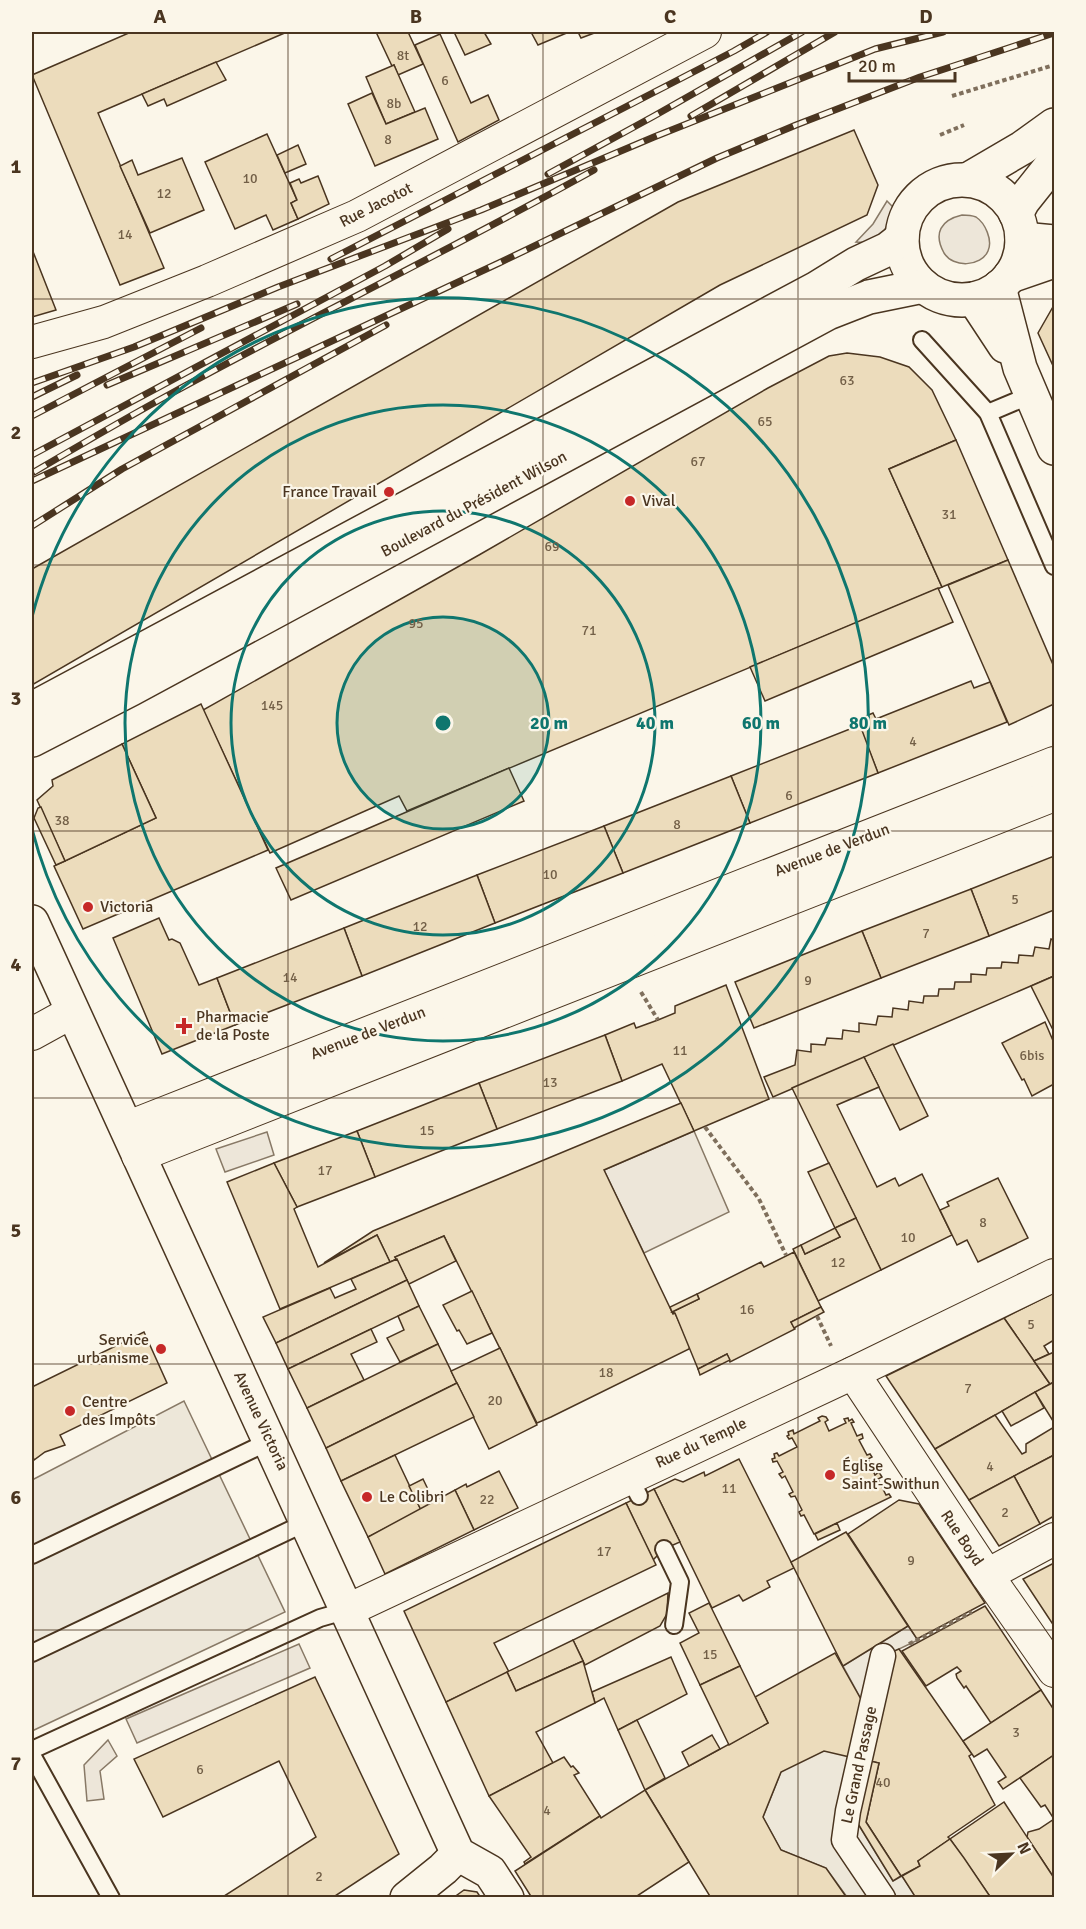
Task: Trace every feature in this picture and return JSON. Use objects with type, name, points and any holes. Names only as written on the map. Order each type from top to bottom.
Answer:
[{"type":"main road","points":[[969,179],[1022,148],[1054,125]]},
{"type":"main road","points":[[995,287],[1019,259],[1019,227],[1023,201],[1054,162]]},
{"type":"main road","points":[[1054,242],[1019,227],[1005,197],[989,185],[969,179],[949,181],[923,194],[906,218],[902,238],[904,256],[911,272],[923,286],[939,295],[956,299],[995,287],[1054,261]]},
{"type":"main road","name":"Boulevard du Président Wilson","points":[[32,709],[856,264],[888,249],[902,238]]},
{"type":"main road","name":"Boulevard du Président Wilson","points":[[32,740],[828,313],[869,297],[923,286]]},
{"type":"main road","points":[[995,287],[1025,381],[1054,448]]},
{"type":"main road","name":"Avenue Victoria","points":[[32,925],[458,1854]]},
{"type":"main road","points":[[407,1898],[435,1877],[458,1854],[490,1872],[507,1898]]},
{"type":"street","name":"Rue Jacotot","points":[[32,342],[104,322],[207,281],[357,216],[705,32]]},
{"type":"street","name":"Avenue de Verdun","points":[[132,1142],[615,951],[1054,763]]},
{"type":"street","name":"Avenue de Verdun","points":[[615,951],[1054,795]]},
{"type":"street","points":[[32,1034],[72,1012]]},
{"type":"street","name":"Rue du Temple","points":[[348,1610],[634,1487],[853,1373],[1054,1275]]},
{"type":"street","name":"Rue Boyd","points":[[853,1373],[994,1586],[1054,1671]]},
{"type":"street","points":[[994,1586],[1054,1539]]},
{"type":"street","name":"Le Grand Passage","points":[[883,1656],[848,1811],[844,1840],[884,1898]]},
{"type":"lane","points":[[922,340],[988,413],[1054,566]]},
{"type":"lane","points":[[988,413],[1025,381]]},
{"type":"lane","points":[[32,1555],[270,1441]]},
{"type":"lane","points":[[32,1653],[307,1522]]},
{"type":"lane","points":[[664,1549],[680,1582],[674,1625]]},
{"type":"lane","points":[[32,1750],[320,1618],[348,1610]]},
{"type":"lane","points":[[32,1755],[111,1898]]},
{"type":"path","points":[[952,96],[1054,65]]},
{"type":"path","points":[[940,135],[964,124]]},
{"type":"path","points":[[705,1126],[759,1199],[786,1255]]},
{"type":"path","points":[[883,1656],[994,1586]]},
{"type":"shaded area","points":[[887,201],[896,210],[877,243],[856,242],[873,224]]},
{"type":"shaded area","points":[[962,215],[976,217],[985,227],[990,242],[984,256],[967,264],[948,258],[939,239],[944,224]]},
{"type":"shaded area","points":[[694,1131],[729,1212],[644,1253],[604,1170]]},
{"type":"shaded area","points":[[267,1132],[274,1155],[225,1172],[216,1149]]},
{"type":"shaded area","points":[[184,1401],[285,1612],[32,1731],[32,1480]]},
{"type":"shaded area","points":[[908,1626],[918,1640],[899,1649],[857,1822],[893,1881],[902,1876],[916,1897],[847,1897],[826,1868],[781,1850],[763,1817],[781,1772],[867,1710],[843,1666]]},
{"type":"shaded area","points":[[299,1644],[310,1668],[137,1743],[126,1719]]},
{"type":"shaded area","points":[[108,1740],[117,1756],[100,1771],[104,1799],[87,1801],[84,1765]]},
{"type":"building","points":[[131,32],[287,32],[98,113],[164,268],[120,285],[32,75]]},
{"type":"building","points":[[376,32],[408,32],[423,64],[398,75]]},
{"type":"building","points":[[454,32],[484,32],[491,44],[465,55]]},
{"type":"building","points":[[531,32],[569,32],[538,45]]},
{"type":"building","points":[[578,32],[597,32],[581,38]]},
{"type":"building","points":[[440,34],[471,103],[488,95],[499,120],[458,142],[415,45]]},
{"type":"building","points":[[216,62],[226,80],[167,106],[164,99],[148,106],[142,94]]},
{"type":"building","points":[[394,65],[415,112],[386,124],[366,77]]},
{"type":"building","points":[[372,93],[386,124],[425,108],[438,139],[375,166],[348,104]]},
{"type":"building","points":[[854,130],[878,185],[867,215],[720,285],[32,685],[32,569],[678,202]]},
{"type":"building","points":[[267,134],[297,200],[291,203],[298,219],[273,230],[266,215],[235,229],[205,162]]},
{"type":"building","points":[[298,145],[306,164],[285,173],[277,155]]},
{"type":"building","points":[[182,158],[204,210],[150,233],[120,166],[132,160],[138,175]]},
{"type":"building","points":[[318,176],[329,204],[298,219],[291,203],[297,200],[290,183],[299,179],[301,183]]},
{"type":"building","points":[[32,249],[56,310],[32,317]]},
{"type":"building","points":[[1054,305],[1054,368],[1038,333]]},
{"type":"building","points":[[847,353],[880,357],[909,367],[932,390],[956,440],[889,469],[942,587],[407,811],[399,796],[270,853],[203,710],[479,555],[768,388],[829,356]]},
{"type":"building","points":[[956,440],[1008,560],[942,587],[889,469]]},
{"type":"building","points":[[1008,560],[1054,667],[1054,704],[1009,725],[948,585]]},
{"type":"building","points":[[938,588],[953,622],[765,701],[750,667]]},
{"type":"building","points":[[971,681],[974,688],[990,682],[1007,722],[878,773],[857,720],[873,713],[876,719]]},
{"type":"building","points":[[201,704],[268,850],[83,929],[54,866],[156,818],[122,744]]},
{"type":"building","points":[[860,725],[878,773],[750,823],[731,776]]},
{"type":"building","points":[[122,744],[156,818],[65,861],[37,800],[53,786],[52,780]]},
{"type":"building","points":[[509,768],[524,801],[291,900],[276,868]]},
{"type":"building","points":[[731,776],[750,823],[623,873],[604,826]]},
{"type":"building","points":[[41,807],[65,861],[56,865],[34,818],[38,808]]},
{"type":"building","points":[[604,826],[623,873],[495,923],[477,875]]},
{"type":"building","points":[[1054,856],[1054,910],[989,936],[971,889]]},
{"type":"building","points":[[477,875],[495,923],[362,976],[344,928]]},
{"type":"building","points":[[971,889],[989,936],[881,978],[862,931]]},
{"type":"building","points":[[159,918],[169,940],[180,943],[199,985],[217,978],[235,1025],[162,1054],[113,938]]},
{"type":"building","points":[[344,928],[362,976],[235,1025],[217,978]]},
{"type":"building","points":[[862,931],[881,978],[754,1028],[735,982]]},
{"type":"building","points":[[1051,939],[1054,940],[1054,976],[773,1097],[764,1077],[795,1065],[797,1050],[811,1052],[811,1044],[825,1045],[827,1038],[842,1039],[843,1030],[859,1032],[859,1023],[876,1025],[878,1016],[892,1017],[893,1008],[908,1010],[909,1001],[923,1003],[924,996],[938,996],[939,989],[954,989],[955,982],[971,982],[971,974],[986,975],[987,968],[1001,968],[1002,962],[1018,963],[1019,955],[1033,956],[1035,947],[1049,949]]},
{"type":"building","points":[[1054,976],[1054,1032],[1031,986]]},
{"type":"building","points":[[726,985],[769,1099],[694,1131],[662,1064],[622,1081],[605,1035],[634,1023],[636,1028],[675,1013],[675,1006]]},
{"type":"building","points":[[1045,1022],[1054,1043],[1054,1084],[1032,1096],[1002,1043]]},
{"type":"building","points":[[605,1035],[622,1081],[497,1129],[479,1083]]},
{"type":"building","points":[[893,1044],[928,1116],[900,1130],[864,1057]]},
{"type":"building","points":[[864,1057],[879,1087],[837,1105],[877,1187],[895,1178],[899,1186],[922,1174],[952,1235],[881,1270],[792,1088]]},
{"type":"building","points":[[479,1083],[497,1129],[375,1177],[357,1131]]},
{"type":"building","points":[[681,1103],[694,1131],[604,1170],[673,1314],[675,1313],[690,1346],[689,1349],[551,1417],[537,1423],[444,1236],[395,1257],[397,1259],[390,1262],[377,1235],[324,1263],[373,1231]]},
{"type":"building","points":[[357,1131],[375,1177],[297,1207],[274,1163]]},
{"type":"building","points":[[274,1163],[297,1207],[294,1209],[318,1267],[377,1235],[390,1262],[280,1309],[227,1182]]},
{"type":"building","points":[[829,1163],[856,1218],[835,1228],[808,1172]]},
{"type":"building","points":[[998,1178],[1028,1238],[978,1262],[967,1240],[957,1245],[940,1210],[949,1206],[947,1202]]},
{"type":"building","points":[[856,1218],[881,1270],[818,1301],[793,1249],[801,1245],[805,1254],[840,1237],[835,1228]]},
{"type":"building","points":[[835,1228],[840,1237],[805,1254],[801,1245]]},
{"type":"building","points":[[444,1236],[456,1261],[409,1284],[395,1257]]},
{"type":"building","points":[[794,1252],[821,1307],[791,1322],[795,1329],[730,1362],[727,1354],[698,1369],[675,1313],[672,1312],[699,1299],[697,1294],[761,1262],[764,1267]]},
{"type":"building","points":[[397,1259],[407,1280],[276,1343],[263,1317],[330,1288],[335,1298],[356,1289],[351,1279]]},
{"type":"building","points":[[407,1280],[419,1306],[288,1369],[276,1343]]},
{"type":"building","points":[[472,1291],[492,1333],[467,1344],[443,1305]]},
{"type":"building","points":[[1054,1293],[1054,1340],[1044,1346],[1049,1354],[1034,1361],[1004,1318]]},
{"type":"building","points":[[697,1294],[699,1299],[672,1312],[670,1307]]},
{"type":"building","points":[[419,1306],[438,1344],[400,1362],[387,1338],[404,1330],[398,1316]]},
{"type":"building","points":[[821,1307],[824,1312],[794,1328],[791,1322]]},
{"type":"building","points":[[1004,1318],[1050,1384],[935,1449],[886,1376]]},
{"type":"building","points":[[371,1329],[377,1342],[351,1354],[364,1380],[307,1408],[288,1369]]},
{"type":"building","name":"Centre des Impôts","points":[[144,1332],[167,1383],[60,1435],[65,1445],[45,1452],[34,1460],[32,1454],[32,1387]]},
{"type":"building","points":[[438,1344],[457,1383],[326,1448],[307,1408]]},
{"type":"building","points":[[500,1348],[537,1425],[489,1449],[451,1371]]},
{"type":"building","points":[[1054,1352],[1054,1382],[1050,1384],[1034,1361]]},
{"type":"building","points":[[727,1354],[730,1360],[700,1375],[698,1369]]},
{"type":"building","points":[[1054,1382],[1054,1420],[1053,1421],[1035,1392]]},
{"type":"building","points":[[457,1383],[474,1417],[341,1481],[326,1448]]},
{"type":"building","points":[[1035,1392],[1044,1408],[1011,1426],[1002,1411]]},
{"type":"building","points":[[995,1415],[1022,1454],[1026,1452],[1026,1444],[1054,1427],[1054,1455],[969,1500],[935,1449]]},
{"type":"building","name":"Église Saint-Swithun","points":[[822,1416],[828,1420],[825,1422],[829,1431],[846,1423],[844,1419],[848,1418],[849,1421],[852,1419],[854,1422],[851,1423],[857,1436],[862,1434],[863,1438],[859,1440],[867,1455],[870,1454],[872,1457],[868,1459],[875,1475],[879,1472],[882,1477],[878,1479],[886,1495],[889,1494],[891,1497],[814,1534],[804,1515],[801,1516],[799,1512],[802,1510],[795,1496],[791,1497],[789,1494],[793,1492],[785,1476],[782,1478],[779,1474],[783,1472],[777,1461],[773,1462],[772,1459],[775,1458],[774,1454],[777,1453],[779,1456],[797,1447],[792,1438],[789,1439],[787,1436],[788,1432],[793,1430],[794,1434],[820,1421],[818,1418]]},
{"type":"building","points":[[395,1455],[421,1510],[368,1537],[341,1481]]},
{"type":"building","points":[[1054,1455],[1054,1516],[1040,1524],[1014,1476]]},
{"type":"building","points":[[739,1459],[794,1568],[767,1581],[770,1587],[743,1601],[739,1595],[712,1608],[654,1489],[675,1479],[683,1482],[704,1472],[705,1476]]},
{"type":"building","points":[[499,1471],[518,1508],[474,1530],[455,1490],[466,1484],[467,1487]]},
{"type":"building","points":[[1014,1476],[1040,1524],[999,1546],[969,1500]]},
{"type":"building","points":[[423,1479],[434,1502],[421,1510],[409,1486]]},
{"type":"building","points":[[654,1489],[680,1542],[664,1549],[653,1560],[626,1503]]},
{"type":"building","points":[[455,1490],[474,1530],[385,1574],[368,1537]]},
{"type":"building","points":[[899,1500],[919,1504],[985,1603],[917,1639],[848,1534]]},
{"type":"building","points":[[626,1503],[656,1565],[494,1643],[509,1672],[446,1702],[404,1611]]},
{"type":"building","points":[[837,1523],[840,1530],[818,1540],[815,1534]]},
{"type":"building","points":[[846,1532],[908,1626],[843,1666],[791,1562]]},
{"type":"building","points":[[1054,1563],[1054,1626],[1023,1579]]},
{"type":"building","points":[[668,1593],[667,1614],[660,1626],[585,1665],[573,1640]]},
{"type":"building","points":[[709,1603],[740,1666],[700,1685],[680,1643],[699,1633],[689,1613]]},
{"type":"building","points":[[985,1606],[1041,1690],[991,1723],[966,1686],[964,1688],[957,1678],[956,1674],[961,1671],[957,1667],[926,1686],[902,1651]]},
{"type":"building","points":[[573,1640],[583,1661],[516,1691],[507,1672]]},
{"type":"building","points":[[899,1649],[972,1754],[969,1756],[995,1805],[918,1861],[920,1866],[901,1876],[866,1822],[879,1763],[870,1761],[894,1651]]},
{"type":"building","points":[[835,1653],[867,1710],[854,1758],[824,1751],[781,1772],[763,1817],[781,1850],[826,1868],[847,1898],[711,1898],[645,1790],[768,1723],[755,1697]]},
{"type":"building","points":[[671,1657],[687,1694],[618,1730],[604,1698],[595,1703],[592,1692]]},
{"type":"building","points":[[583,1661],[595,1703],[536,1732],[553,1763],[489,1796],[446,1702],[507,1672],[516,1691]]},
{"type":"building","points":[[740,1666],[768,1723],[729,1745],[700,1685]]},
{"type":"building","points":[[315,1677],[399,1854],[332,1898],[221,1898],[316,1837],[279,1761],[163,1817],[134,1759]]},
{"type":"building","points":[[1041,1690],[1054,1710],[1054,1755],[1003,1789],[998,1782],[1006,1777],[987,1749],[974,1757],[963,1741]]},
{"type":"building","points":[[637,1720],[665,1778],[645,1790],[618,1730]]},
{"type":"building","points":[[712,1735],[720,1749],[689,1766],[682,1752]]},
{"type":"building","points":[[1054,1755],[1054,1819],[1045,1805],[1041,1807],[1020,1778]]},
{"type":"building","points":[[564,1757],[579,1773],[574,1775],[600,1816],[525,1864],[524,1862],[531,1857],[489,1796]]},
{"type":"building","points":[[870,1761],[879,1763],[866,1822],[901,1876],[893,1881],[857,1822]]},
{"type":"building","points":[[645,1790],[689,1862],[634,1898],[532,1898],[515,1871]]},
{"type":"building","points":[[1004,1802],[1054,1878],[1054,1898],[991,1898],[950,1839]]},
{"type":"building","points":[[1054,1819],[1054,1878],[1027,1837],[1028,1832],[1039,1829]]},
{"type":"building","points":[[950,1839],[991,1898],[916,1898],[902,1876],[920,1866],[918,1861]]},
{"type":"building","points":[[464,1890],[477,1892],[481,1898],[453,1898]]},
{"type":"railway","points":[[331,259],[767,32]]},
{"type":"railway","points":[[548,174],[802,32]]},
{"type":"railway","points":[[691,116],[835,32]]},
{"type":"railway","points":[[32,383],[134,347],[278,287],[481,210],[654,137],[875,49],[943,32]]},
{"type":"railway","points":[[32,481],[499,263],[717,158],[920,77],[1054,33]]},
{"type":"railway","points":[[34,472],[172,393],[594,170]]},
{"type":"railway","points":[[32,455],[385,266],[448,229]]},
{"type":"railway","points":[[107,385],[297,304]]},
{"type":"railway","points":[[32,526],[122,469],[386,325]]},
{"type":"railway","points":[[32,416],[201,328]]},
{"type":"railway","points":[[32,397],[77,375]]},
{"type":"place","name":"France Travail","points":[[389,492]]},
{"type":"place","name":"Vival","points":[[630,501]]},
{"type":"place","name":"Victoria","points":[[88,907]]},
{"type":"place","name":"Pharmacie de la Poste","points":[[184,1026]]},
{"type":"place","name":"Service urbanisme","points":[[161,1349]]},
{"type":"place","name":"Centre des Impôts","points":[[70,1411]]},
{"type":"place","name":"Église Saint-Swithun","points":[[830,1475]]},
{"type":"place","name":"Le Colibri","points":[[367,1497]]}]
